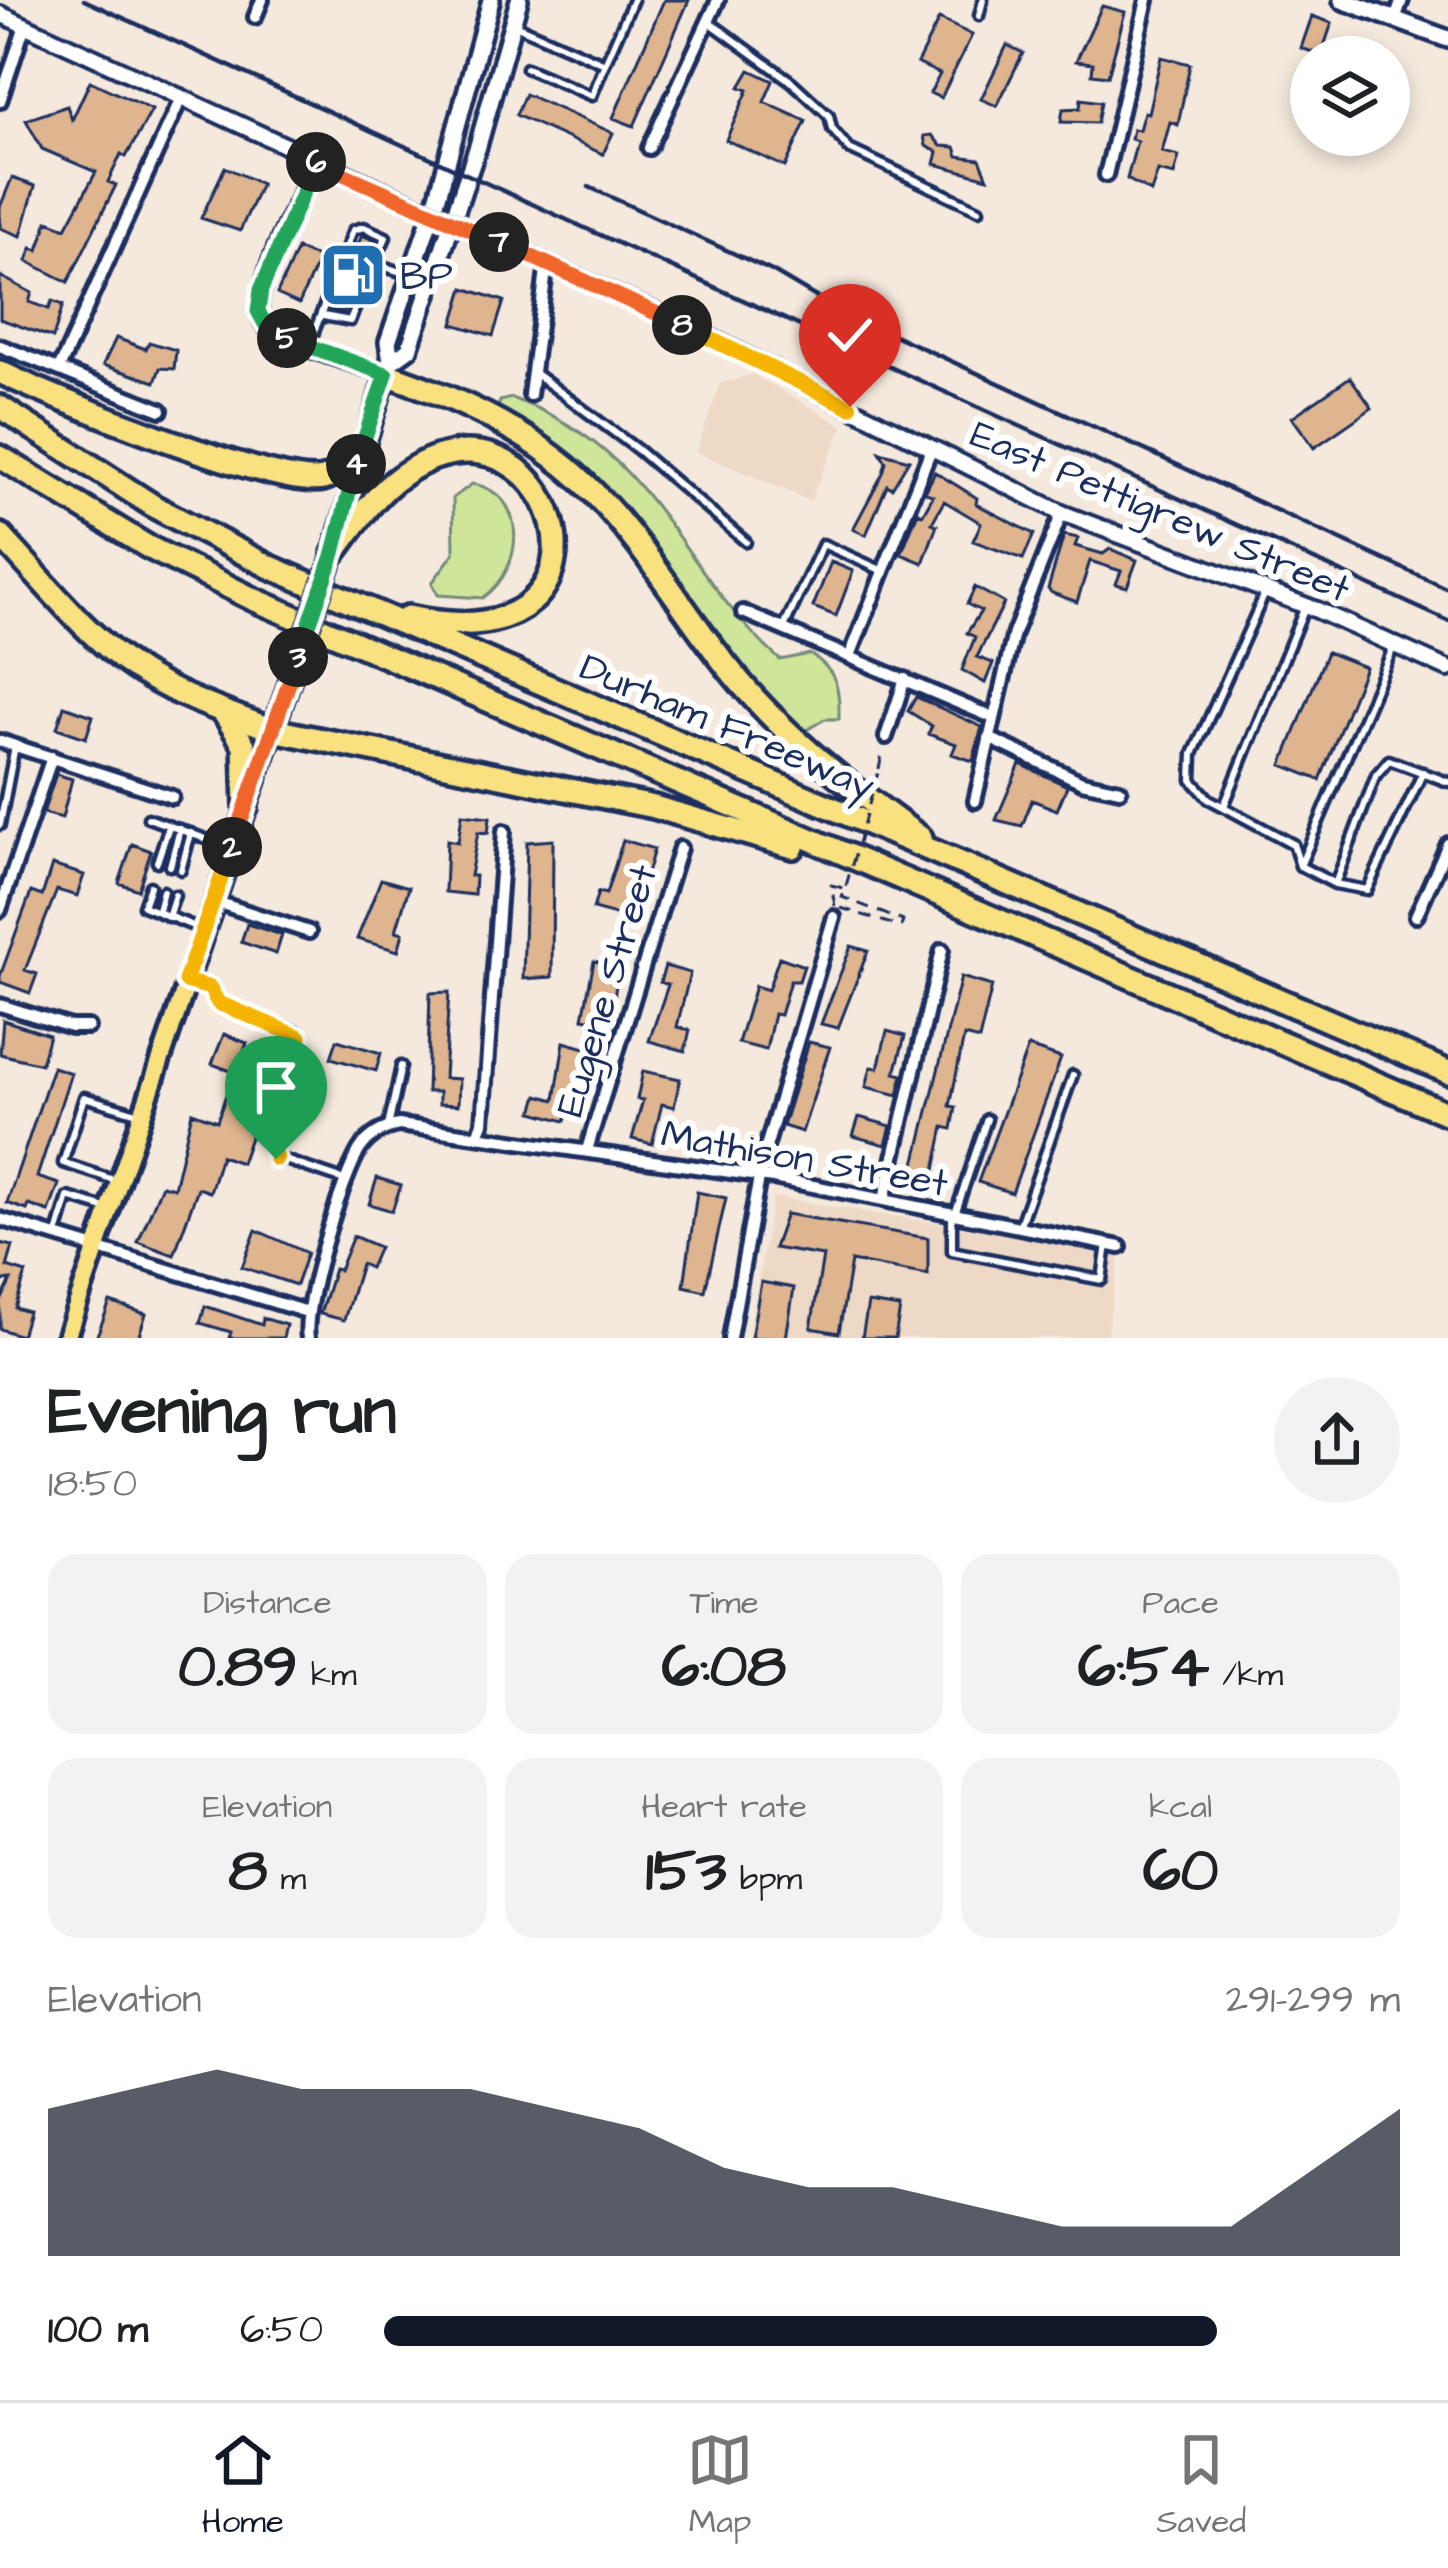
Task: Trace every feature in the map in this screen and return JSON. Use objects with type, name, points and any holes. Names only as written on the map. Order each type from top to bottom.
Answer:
[{"type":"highway","points":[[388,368],[529,440],[577,477],[774,719],[834,773],[946,856]]},
{"type":"highway","points":[[0,372],[61,400],[276,473],[320,480],[356,462]]},
{"type":"highway","name":"Durham Freeway","points":[[0,407],[155,507],[357,605],[1448,1072]]},
{"type":"highway","points":[[334,553],[390,485],[426,464],[463,454],[493,458],[519,469],[552,512],[556,542],[549,575],[532,600],[507,618],[452,626],[357,605]]},
{"type":"highway","name":"Durham Freeway","points":[[0,457],[189,569],[1448,1114]]},
{"type":"highway","points":[[0,535],[112,651],[156,681],[215,708],[273,730],[654,807],[872,867]]},
{"type":"highway","points":[[215,708],[242,737],[246,806]]},
{"type":"main road","points":[[67,1338],[334,553],[356,462],[388,368],[388,341],[438,196],[491,0]]},
{"type":"main road","points":[[388,368],[409,349],[472,165],[519,0]]},
{"type":"main road","points":[[1342,0],[1448,38]]},
{"type":"street","points":[[255,17],[262,0]]},
{"type":"street","points":[[649,148],[718,0]]},
{"type":"street","points":[[1106,175],[1147,0]]},
{"type":"street","points":[[1395,20],[1402,0]]},
{"type":"street","name":"East Pettigrew Street","points":[[0,14],[547,263],[1062,512],[1306,605],[1448,669]]},
{"type":"street","points":[[0,101],[25,25]]},
{"type":"street","points":[[59,369],[182,96]]},
{"type":"street","points":[[317,160],[265,278],[258,311],[270,328],[308,345],[388,368]]},
{"type":"street","points":[[530,395],[547,263]]},
{"type":"street","points":[[0,346],[161,410]]},
{"type":"street","points":[[850,656],[931,448]]},
{"type":"street","points":[[974,801],[1014,633],[1062,512]]},
{"type":"street","points":[[742,612],[994,718]]},
{"type":"street","points":[[886,737],[905,679]]},
{"type":"street","points":[[989,738],[1082,782],[1120,790]]},
{"type":"street","points":[[0,741],[172,797]]},
{"type":"street","points":[[0,910],[52,757]]},
{"type":"street","points":[[478,1135],[483,1123],[504,831]]},
{"type":"street","points":[[1416,916],[1448,844]]},
{"type":"street","name":"Eugene Street","points":[[587,1150],[680,848]]},
{"type":"street","points":[[213,901],[309,932]]},
{"type":"street","points":[[730,1338],[759,1176],[835,912]]},
{"type":"street","points":[[884,1200],[942,950]]},
{"type":"street","points":[[0,1005],[71,1027],[88,1027]]},
{"type":"street","points":[[308,1338],[307,1312],[348,1181],[361,1148],[388,1127]]},
{"type":"street","name":"Mathison Street","points":[[388,1127],[478,1135],[759,1176],[1120,1247]]},
{"type":"street","points":[[0,1219],[307,1312]]},
{"type":"lane","points":[[526,68],[592,96],[633,0]]},
{"type":"lane","points":[[979,16],[982,0]]},
{"type":"lane","points":[[708,21],[792,82],[829,116],[832,129],[850,149],[979,210]]},
{"type":"lane","points":[[512,23],[605,64]]},
{"type":"lane","points":[[308,345],[353,230],[364,227],[386,237],[367,272],[365,289],[350,321],[323,316]]},
{"type":"lane","points":[[348,242],[357,247]]},
{"type":"lane","points":[[375,258],[411,275]]},
{"type":"lane","points":[[341,259],[350,263]]},
{"type":"lane","points":[[356,285],[365,289]]},
{"type":"lane","points":[[348,303],[357,308]]},
{"type":"lane","points":[[533,372],[638,449],[746,542]]},
{"type":"lane","points":[[784,629],[823,544],[884,571]]},
{"type":"lane","points":[[1266,590],[1193,754],[1192,779],[1224,806],[1293,844],[1300,866],[1335,884],[1367,890],[1424,771]]},
{"type":"lane","points":[[1224,806],[1306,605]]},
{"type":"lane","points":[[1300,866],[1394,644]]},
{"type":"lane","points":[[0,825],[16,745]]},
{"type":"lane","points":[[1335,884],[1376,775],[1390,760],[1448,782]]},
{"type":"lane","points":[[148,818],[232,848]]},
{"type":"lane","points":[[157,862],[169,826]]},
{"type":"lane","points":[[170,866],[180,829]]},
{"type":"lane","points":[[181,871],[191,833]]},
{"type":"lane","points":[[150,886],[143,906],[203,930]]},
{"type":"lane","points":[[157,912],[164,891]]},
{"type":"lane","points":[[168,917],[175,895]]},
{"type":"lane","points":[[185,981],[210,988],[218,1003],[297,1031],[301,1042],[273,1156],[348,1181]]},
{"type":"lane","points":[[388,1127],[401,1066]]},
{"type":"lane","points":[[1019,1227],[1073,1075]]},
{"type":"lane","points":[[118,1181],[63,1163],[84,1097],[140,1114]]},
{"type":"lane","points":[[987,1119],[954,1214],[952,1251],[1102,1280],[1107,1244]]},
{"type":"lane","points":[[57,1234],[68,1197],[109,1209]]},
{"type":"path","points":[[851,908],[901,927],[903,921],[842,897],[886,737]]},
{"type":"path","points":[[835,912],[831,885],[845,887]]},
{"type":"shaded area","points":[[753,374],[843,426],[810,501],[696,452],[720,384]]},
{"type":"shaded area","points":[[773,1197],[1120,1252],[1106,1338],[748,1338]]},
{"type":"green space","points":[[511,398],[560,420],[633,479],[745,624],[780,660],[810,654],[826,667],[837,689],[839,719],[825,719],[805,731],[759,689],[643,534],[577,467],[497,410],[500,401]]},
{"type":"green space","points":[[472,484],[491,490],[504,502],[512,516],[513,552],[497,585],[483,598],[438,595],[432,583],[454,553],[453,498]]},
{"type":"building","points":[[664,0],[689,0],[634,126],[613,118]]},
{"type":"building","points":[[1102,6],[1125,12],[1108,76],[1092,74],[1093,63],[1076,61]]},
{"type":"building","points":[[1312,16],[1332,23],[1328,36],[1305,36]]},
{"type":"building","points":[[939,19],[972,35],[941,98],[930,93],[940,74],[917,63]]},
{"type":"building","points":[[1007,45],[1023,53],[997,106],[981,99]]},
{"type":"building","points":[[1161,57],[1190,64],[1178,125],[1170,122],[1162,152],[1179,156],[1174,175],[1158,171],[1151,192],[1127,179],[1137,141],[1131,139],[1133,129],[1139,130],[1144,112],[1148,113]]},
{"type":"building","points":[[750,70],[773,81],[764,102],[806,121],[785,167],[726,140],[748,90],[740,87]]},
{"type":"building","points":[[90,81],[152,110],[126,157],[121,154],[108,182],[116,185],[68,282],[27,261],[32,248],[38,250],[48,221],[66,228],[96,172],[42,149],[26,120],[67,106],[72,120]]},
{"type":"building","points":[[525,94],[613,133],[603,154],[516,115]]},
{"type":"building","points":[[1081,99],[1101,102],[1097,123],[1061,122],[1063,109],[1080,108]]},
{"type":"building","points":[[932,135],[941,146],[955,147],[958,156],[980,159],[988,178],[935,164],[938,152],[926,146],[924,136]]},
{"type":"building","points":[[225,167],[261,184],[240,231],[201,218]]},
{"type":"building","points":[[12,178],[35,186],[21,236],[0,228],[0,207]]},
{"type":"building","name":"BP","points":[[362,235],[376,241],[344,312],[331,310]]},
{"type":"building","points":[[297,249],[319,258],[299,304],[277,294]]},
{"type":"building","points":[[0,276],[32,293],[29,302],[49,309],[52,301],[63,305],[53,338],[0,319]]},
{"type":"building","points":[[464,288],[504,301],[493,336],[453,324]]},
{"type":"building","points":[[116,338],[146,349],[149,342],[176,350],[174,369],[160,368],[155,382],[103,365]]},
{"type":"building","points":[[1350,377],[1372,408],[1314,448],[1292,417]]},
{"type":"building","points":[[880,452],[909,460],[892,488],[887,485],[866,535],[853,529],[883,473],[886,462]]},
{"type":"building","points":[[935,472],[977,498],[976,504],[1034,534],[1023,559],[973,541],[981,523],[944,501],[932,523],[937,525],[923,563],[901,554],[918,512],[923,514],[933,496],[925,492]]},
{"type":"building","points":[[1064,535],[1078,538],[1075,546],[1103,554],[1110,549],[1137,560],[1127,587],[1116,584],[1121,571],[1090,561],[1077,602],[1052,593],[1048,589]]},
{"type":"building","points":[[831,562],[853,571],[836,616],[813,607]]},
{"type":"building","points":[[975,587],[1004,603],[977,657],[993,663],[985,683],[962,670],[975,637],[967,633],[981,611],[967,604]]},
{"type":"building","points":[[1327,652],[1365,667],[1320,780],[1282,765]]},
{"type":"building","points":[[916,697],[982,727],[973,761],[952,754],[956,744],[928,734],[932,726],[908,711]]},
{"type":"building","points":[[64,706],[93,716],[86,738],[57,728]]},
{"type":"building","points":[[1020,764],[1067,786],[1057,810],[1032,800],[1022,826],[996,820]]},
{"type":"building","points":[[56,774],[72,779],[62,818],[43,813]]},
{"type":"building","points":[[462,814],[490,817],[488,833],[478,832],[470,876],[475,876],[474,895],[445,892],[447,840],[458,842]]},
{"type":"building","points":[[553,840],[552,977],[523,979],[527,842]]},
{"type":"building","points":[[623,840],[654,849],[634,920],[593,909],[598,892],[606,894]]},
{"type":"building","points":[[132,844],[151,851],[138,890],[119,883]]},
{"type":"building","points":[[52,865],[84,875],[77,896],[57,890],[25,970],[37,974],[30,993],[0,982],[0,976],[31,892],[42,896]]},
{"type":"building","points":[[381,879],[409,887],[396,931],[403,933],[398,951],[357,939]]},
{"type":"building","points":[[247,924],[282,935],[276,954],[241,942]]},
{"type":"building","points":[[851,946],[868,951],[838,1028],[821,1024]]},
{"type":"building","points":[[779,957],[804,966],[799,981],[790,981],[780,1015],[774,1014],[766,1050],[738,1043],[755,986],[768,990]]},
{"type":"building","points":[[594,961],[619,966],[610,1023],[583,1018]]},
{"type":"building","points":[[665,966],[690,973],[677,1027],[690,1030],[685,1051],[649,1041],[668,985],[660,982]]},
{"type":"building","points":[[961,977],[992,986],[979,1040],[964,1036],[950,1106],[956,1107],[952,1129],[944,1127],[932,1184],[911,1180]]},
{"type":"building","points":[[449,992],[444,1078],[459,1079],[458,1105],[439,1104],[439,1092],[427,1092],[430,993]]},
{"type":"building","points":[[3,1020],[49,1035],[41,1064],[0,1054]]},
{"type":"building","points":[[887,1031],[905,1036],[895,1073],[903,1075],[898,1095],[866,1087],[871,1067],[878,1068]]},
{"type":"building","points":[[224,1034],[247,1043],[236,1073],[212,1064]]},
{"type":"building","points":[[337,1040],[381,1053],[376,1071],[331,1058]]},
{"type":"building","points":[[564,1042],[589,1049],[565,1121],[533,1112],[538,1095],[555,1100]]},
{"type":"building","points":[[809,1042],[830,1047],[802,1132],[783,1126]]},
{"type":"building","points":[[1028,1047],[1061,1058],[1012,1193],[978,1182]]},
{"type":"building","points":[[53,1067],[71,1073],[37,1177],[59,1184],[49,1212],[29,1205],[27,1210],[7,1203]]},
{"type":"building","points":[[643,1071],[680,1079],[674,1107],[662,1104],[652,1144],[632,1139],[643,1100],[637,1099]]},
{"type":"building","points":[[231,1080],[266,1092],[241,1163],[221,1156],[210,1192],[198,1188],[174,1255],[138,1242],[162,1185],[174,1188],[192,1112],[217,1121]]},
{"type":"building","points":[[859,1117],[891,1126],[886,1145],[853,1136]]},
{"type":"building","points":[[377,1178],[401,1185],[392,1211],[369,1204]]},
{"type":"building","points":[[697,1192],[726,1198],[705,1291],[684,1286]]},
{"type":"building","points":[[786,1214],[928,1238],[928,1275],[851,1261],[839,1333],[811,1328],[823,1256],[774,1248]]},
{"type":"building","points":[[256,1230],[307,1253],[296,1285],[242,1267]]},
{"type":"building","points":[[353,1236],[379,1247],[370,1268],[361,1264],[344,1320],[320,1314],[334,1269],[339,1270]]},
{"type":"building","points":[[0,1243],[13,1246],[7,1267],[26,1273],[15,1308],[28,1312],[21,1336],[0,1329],[0,1303],[11,1280],[0,1281]]},
{"type":"building","points":[[761,1282],[794,1288],[786,1338],[751,1338]]},
{"type":"building","points":[[110,1302],[146,1314],[138,1338],[96,1338]]},
{"type":"building","points":[[868,1303],[900,1308],[895,1338],[862,1338]]},
{"type":"building","points":[[205,1306],[262,1325],[263,1318],[286,1325],[283,1338],[229,1338],[231,1332],[200,1323]]},
{"type":"railway","points":[[84,0],[1448,621]]},
{"type":"railway","points":[[589,187],[772,271],[833,307],[1448,589]]},
{"type":"place","name":"BP","points":[[353,275]]},
{"type":"route","points":[[276,1159],[272,1147],[301,1042],[297,1031],[218,1003],[210,988],[185,981],[334,553],[356,462],[386,374],[287,338],[265,324],[258,311],[265,278],[317,160],[686,326],[850,407]]}]
